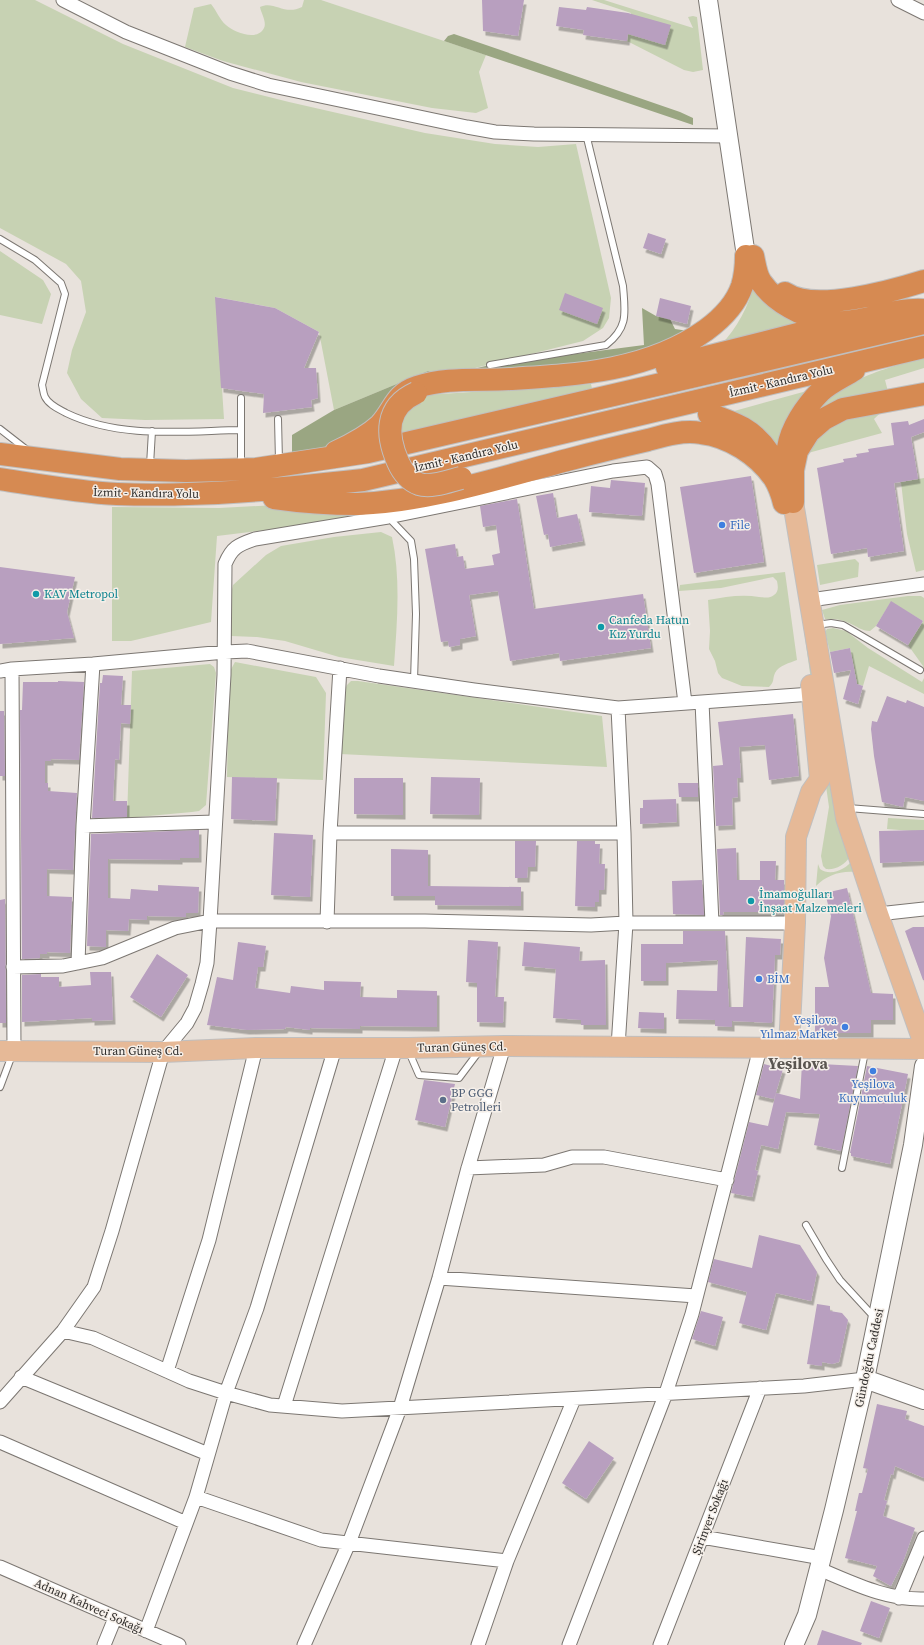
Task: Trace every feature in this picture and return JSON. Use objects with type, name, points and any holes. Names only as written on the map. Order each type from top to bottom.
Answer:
[{"type":"highway","points":[[750,256],[774,286],[790,297],[804,300],[823,301],[864,298],[924,282]]},
{"type":"highway","points":[[750,256],[762,283],[772,295],[789,307],[807,315],[825,320],[844,322]]},
{"type":"highway","points":[[685,363],[720,338],[733,323],[742,305],[747,287],[750,256]]},
{"type":"highway","points":[[321,459],[352,444],[379,425],[399,396],[415,387],[432,382],[509,379],[588,373],[648,360],[666,353],[715,324],[729,309],[742,287],[750,256]]},
{"type":"highway","points":[[840,379],[430,485],[419,484],[406,476],[391,441],[390,428],[396,408],[408,397],[416,393],[443,388],[577,382],[628,375],[685,363],[844,322],[904,310],[924,310]]},
{"type":"highway","name":"İzmit - Kandıra Yolu","points":[[0,454],[120,469],[186,471],[241,469],[279,465],[368,452],[924,323]]},
{"type":"highway","name":"İzmit - Kandıra Yolu","points":[[0,479],[68,490],[117,494],[200,494],[275,490],[362,480],[924,347]]},
{"type":"highway","points":[[789,503],[787,470],[789,444],[793,431],[804,411],[821,391],[868,361]]},
{"type":"highway","points":[[789,503],[793,470],[798,452],[809,432],[819,423],[843,409],[924,394]]},
{"type":"highway","points":[[709,414],[734,422],[751,432],[763,445],[774,461],[789,503]]},
{"type":"highway","points":[[237,492],[311,503],[359,504],[420,497],[471,486],[623,445],[682,432],[702,433],[719,437],[739,446],[758,460],[774,478],[789,503]]},
{"type":"main road","points":[[789,503],[810,600],[846,818],[924,1044]]},
{"type":"main road","points":[[789,503],[812,694],[820,779],[811,792],[796,837],[795,923],[789,1048]]},
{"type":"main road","name":"Turan Güneş Cd.","points":[[7,1051],[163,1052],[256,1048],[504,1046],[924,1049]]},
{"type":"street","points":[[63,0],[126,32],[190,58],[268,85],[466,127],[495,132],[534,134],[728,136]]},
{"type":"street","points":[[708,0],[728,136],[750,256]]},
{"type":"street","points":[[716,0],[750,256]]},
{"type":"street","points":[[898,0],[924,13]]},
{"type":"street","points":[[0,1402],[63,1331],[94,1287],[112,1231],[163,1052],[187,1023],[195,1008],[202,984],[210,921],[224,652],[226,564],[230,552],[240,544],[255,540],[388,516],[606,472],[647,467],[655,474],[658,484],[685,704]]},
{"type":"street","points":[[810,600],[924,584]]},
{"type":"street","points":[[7,1051],[13,967],[6,670],[247,651],[414,681],[618,708],[812,694]]},
{"type":"street","points":[[78,963],[83,826],[94,664]]},
{"type":"street","points":[[327,922],[330,833],[340,668]]},
{"type":"street","points":[[702,702],[712,923]]},
{"type":"street","points":[[618,708],[624,832],[626,923],[618,1047]]},
{"type":"street","points":[[83,826],[215,822]]},
{"type":"street","points":[[330,833],[624,832]]},
{"type":"street","points":[[878,914],[924,909]]},
{"type":"street","points":[[13,967],[63,966],[102,958],[175,928],[210,921],[425,921],[591,925],[626,923],[795,923]]},
{"type":"street","points":[[304,1645],[349,1543],[400,1408],[439,1278],[468,1168],[504,1046]]},
{"type":"street","points":[[167,1371],[209,1240],[256,1048]]},
{"type":"street","points":[[146,1631],[196,1497],[226,1394],[257,1308],[335,1048]]},
{"type":"street","points":[[284,1406],[402,1048]]},
{"type":"street","points":[[569,1645],[666,1393],[696,1296],[760,1048]]},
{"type":"street","name":"Gündoğdu Caddesi","points":[[794,1645],[807,1615],[865,1379],[913,1145],[924,1066]]},
{"type":"street","points":[[468,1168],[544,1165],[572,1157],[604,1157],[726,1180]]},
{"type":"street","points":[[439,1278],[696,1296]]},
{"type":"street","points":[[63,1331],[93,1338],[189,1381],[226,1394],[270,1405],[342,1411],[804,1386],[865,1379],[924,1400]]},
{"type":"street","points":[[21,1377],[208,1454]]},
{"type":"street","name":"Şirinyer Sokağı","points":[[660,1645],[760,1388]]},
{"type":"street","points":[[478,1645],[507,1561],[574,1399]]},
{"type":"street","points":[[0,1442],[186,1523]]},
{"type":"street","points":[[196,1497],[321,1540],[507,1561]]},
{"type":"street","points":[[702,1537],[820,1563],[878,1593],[899,1598],[924,1599]]},
{"type":"street","points":[[899,1598],[924,1538]]},
{"type":"street","name":"Adnan Kahveci Sokağı","points":[[0,1567],[179,1645]]},
{"type":"street","points":[[104,1645],[115,1618]]},
{"type":"lane","points":[[490,365],[606,346],[616,337],[623,326],[625,310],[622,286],[586,134]]},
{"type":"lane","points":[[0,239],[35,260],[61,283],[65,294],[42,385],[45,397],[54,407],[98,426],[152,431],[241,430]]},
{"type":"lane","points":[[241,398],[241,469]]},
{"type":"lane","points":[[278,419],[279,465]]},
{"type":"lane","points":[[0,429],[38,458]]},
{"type":"lane","points":[[149,470],[152,431]]},
{"type":"lane","points":[[388,516],[412,541],[416,614],[414,681]]},
{"type":"lane","points":[[814,625],[831,623],[843,625],[920,670]]},
{"type":"lane","points":[[844,807],[924,814]]},
{"type":"lane","points":[[402,1048],[419,1075],[459,1078],[482,1047]]},
{"type":"lane","points":[[842,1168],[866,1049]]},
{"type":"lane","points":[[0,1087],[7,1051]]},
{"type":"lane","points":[[806,1225],[840,1280],[877,1320]]},
{"type":"green space","points":[[0,0],[35,0],[123,44],[233,88],[289,102],[425,133],[495,144],[538,147],[576,144],[611,298],[609,318],[603,328],[583,341],[443,376],[428,371],[334,410],[319,332],[275,308],[216,297],[224,419],[145,420],[102,418],[81,399],[67,373],[72,350],[86,312],[81,281],[66,264],[0,228]]},
{"type":"green space","points":[[304,0],[321,0],[486,55],[479,72],[488,108],[476,113],[432,108],[301,82],[223,61],[185,47],[194,8],[211,4],[226,25],[240,33],[251,35],[261,32],[265,26],[260,7],[270,5],[290,10],[302,7]]},
{"type":"green space","points":[[592,0],[604,0],[693,28],[688,17],[697,17],[703,70],[693,72],[684,70],[627,41],[631,13]]},
{"type":"green space","points":[[454,34],[680,112],[693,118],[693,125],[444,41],[448,36]]},
{"type":"green space","points":[[0,251],[43,280],[51,294],[42,324],[0,315]]},
{"type":"green space","points":[[755,282],[804,323],[720,346],[732,332],[742,316]]},
{"type":"green space","points":[[735,295],[727,308],[695,335],[658,354],[647,358],[584,367],[429,381],[405,389],[398,395],[377,423],[351,442],[319,457],[292,459],[292,435],[334,410],[428,371],[443,376],[490,365],[644,345],[642,308],[656,316],[670,319],[675,329],[695,332],[727,306],[727,296]]},
{"type":"green space","points":[[924,358],[924,368],[885,380],[891,403],[874,419],[882,433],[808,453],[817,414],[824,403],[835,393],[864,377],[897,365]]},
{"type":"green space","points":[[591,384],[593,393],[395,440],[397,419],[426,395]]},
{"type":"green space","points":[[814,389],[791,424],[850,857],[840,866],[833,869],[826,869],[823,866],[821,856],[829,807],[786,504],[727,413]]},
{"type":"green space","points":[[924,478],[924,570],[916,572],[907,534],[901,482]]},
{"type":"green space","points":[[422,503],[282,528],[217,536],[211,622],[131,641],[112,641],[112,507],[219,508],[276,505]]},
{"type":"green space","points":[[381,532],[392,537],[397,569],[398,601],[394,666],[339,657],[285,641],[257,637],[231,636],[230,598],[233,585],[266,555],[281,546],[334,537]]},
{"type":"green space","points":[[855,559],[859,563],[858,577],[820,585],[817,565]]},
{"type":"green space","points":[[785,572],[797,660],[779,668],[775,673],[773,682],[769,687],[742,686],[722,678],[718,673],[715,661],[709,649],[710,631],[708,600],[740,596],[770,597],[777,592],[777,581],[773,577],[721,588],[679,591],[680,585]]},
{"type":"green space","points":[[908,596],[921,596],[924,598],[924,672],[923,666],[908,645],[923,621],[891,602],[876,626],[870,631],[867,631],[843,621],[825,619],[822,610],[840,605]]},
{"type":"green space","points":[[833,628],[846,631],[868,648],[922,682],[924,678],[924,694],[869,666],[863,686],[857,684],[850,648],[830,652],[825,632],[827,629]]},
{"type":"green space","points":[[235,662],[316,677],[326,693],[323,780],[227,777],[229,673]]},
{"type":"green space","points":[[210,664],[214,667],[216,673],[206,805],[199,811],[127,818],[132,671]]},
{"type":"green space","points":[[351,681],[602,716],[607,767],[340,754],[343,694],[347,685]]},
{"type":"green space","points":[[888,818],[924,820],[924,832],[887,829]]},
{"type":"green space","points":[[853,860],[854,872],[843,872],[833,875],[824,879],[816,886],[818,864],[820,869],[833,872],[842,869]]},
{"type":"building","points":[[482,0],[524,0],[518,36],[483,31]]},
{"type":"building","points":[[559,7],[586,10],[587,7],[628,13],[671,25],[665,45],[628,34],[627,41],[583,35],[584,30],[556,26]]},
{"type":"building","points":[[648,233],[666,239],[661,254],[643,248]]},
{"type":"building","points":[[565,293],[603,308],[597,324],[559,310]]},
{"type":"building","points":[[215,297],[275,308],[319,332],[304,368],[316,368],[318,398],[311,400],[312,407],[263,413],[264,394],[221,388]]},
{"type":"building","points":[[660,298],[691,306],[687,324],[656,316]]},
{"type":"building","points":[[924,419],[924,432],[911,437],[918,479],[894,483],[904,551],[868,557],[867,548],[831,554],[817,468],[844,462],[843,459],[857,457],[856,454],[869,452],[868,449],[894,445],[891,423],[908,421],[909,425]]},
{"type":"building","name":"File","points":[[751,476],[764,562],[694,573],[680,487]]},
{"type":"building","points":[[611,480],[645,483],[642,516],[589,512],[591,486],[610,488]]},
{"type":"building","points":[[553,493],[557,518],[577,514],[583,541],[550,547],[548,534],[544,535],[536,496]]},
{"type":"building","points":[[517,499],[534,609],[643,594],[651,648],[560,661],[559,653],[510,661],[498,591],[469,595],[476,636],[460,639],[460,645],[449,647],[448,641],[441,642],[425,549],[455,544],[457,557],[463,556],[465,569],[494,565],[492,555],[500,553],[496,525],[483,527],[480,506]]},
{"type":"building","name":"KAV Metropol","points":[[0,567],[75,577],[67,612],[74,638],[0,644]]},
{"type":"building","points":[[891,601],[923,621],[908,645],[876,626]]},
{"type":"building","points":[[850,648],[857,684],[863,686],[858,704],[843,699],[851,670],[834,673],[830,652]]},
{"type":"building","points":[[103,675],[123,676],[121,705],[131,705],[130,724],[121,723],[119,760],[115,759],[113,801],[127,801],[127,817],[92,818],[100,683],[102,683]]},
{"type":"building","points":[[23,682],[84,682],[79,760],[51,759],[51,761],[45,761],[45,783],[48,783],[48,791],[77,793],[73,870],[47,869],[47,896],[72,897],[70,953],[47,952],[47,954],[40,954],[40,958],[22,959],[20,710],[22,710]]},
{"type":"building","points":[[887,696],[906,703],[907,700],[924,707],[924,801],[905,797],[903,807],[882,802],[874,756],[871,729],[872,721],[877,722]]},
{"type":"building","points":[[0,711],[4,711],[5,776],[0,776]]},
{"type":"building","points":[[793,714],[799,776],[769,780],[765,745],[739,747],[741,778],[737,778],[738,797],[732,798],[733,825],[716,826],[713,766],[723,765],[718,722]]},
{"type":"building","points":[[232,777],[277,778],[275,821],[231,819]]},
{"type":"building","points":[[431,777],[480,778],[479,815],[430,814]]},
{"type":"building","points":[[354,778],[403,778],[403,815],[354,814]]},
{"type":"building","points":[[678,783],[698,783],[698,797],[679,797]]},
{"type":"building","points":[[676,799],[677,822],[640,824],[640,808],[643,808],[643,800]]},
{"type":"building","points":[[199,830],[199,858],[180,858],[180,860],[108,859],[108,898],[130,899],[131,889],[158,891],[158,885],[199,887],[198,913],[186,913],[186,917],[147,916],[147,920],[129,919],[128,931],[106,930],[106,947],[87,946],[91,834]]},
{"type":"building","points":[[924,830],[924,861],[880,863],[879,831]]},
{"type":"building","points":[[274,833],[313,835],[310,897],[271,895]]},
{"type":"building","points":[[515,841],[536,841],[535,867],[528,867],[527,878],[515,878]]},
{"type":"building","points":[[577,841],[595,841],[595,844],[600,844],[599,864],[605,864],[604,890],[599,890],[599,902],[595,902],[595,907],[575,906]]},
{"type":"building","name":"İmamoğulları İnşaat Malzemeleri","points":[[736,848],[737,880],[760,880],[760,861],[776,861],[775,880],[784,880],[784,912],[723,912],[724,915],[720,915],[717,849]]},
{"type":"building","points":[[391,849],[428,850],[428,886],[521,887],[521,906],[435,905],[435,896],[391,896]]},
{"type":"building","points":[[702,880],[704,915],[673,914],[672,881]]},
{"type":"building","points":[[847,888],[871,993],[893,994],[893,1020],[871,1020],[871,1033],[815,1033],[815,987],[829,987],[824,958],[831,916],[825,893]]},
{"type":"building","points":[[5,899],[6,1023],[0,1023],[0,900]]},
{"type":"building","points":[[913,927],[924,927],[924,980],[905,931]]},
{"type":"building","points":[[683,931],[725,931],[729,1007],[743,1007],[746,937],[781,939],[780,955],[775,955],[772,1023],[732,1021],[732,1027],[715,1026],[715,1020],[676,1019],[677,990],[717,991],[718,960],[666,963],[666,981],[641,981],[641,944],[683,944]]},
{"type":"building","points":[[468,940],[498,942],[495,997],[504,997],[503,1023],[477,1022],[477,983],[466,982]]},
{"type":"building","points":[[238,942],[266,946],[263,967],[258,967],[255,988],[290,993],[291,986],[324,990],[324,981],[361,982],[360,997],[397,998],[397,990],[437,991],[437,1027],[360,1026],[360,1029],[310,1028],[310,1030],[286,1027],[285,1029],[247,1030],[207,1025],[217,977],[233,980]]},
{"type":"building","points":[[524,942],[580,947],[579,961],[605,960],[606,1025],[581,1025],[581,1020],[553,1018],[556,969],[522,966]]},
{"type":"building","points":[[157,954],[188,975],[161,1017],[130,997]]},
{"type":"building","points":[[90,972],[111,972],[113,1020],[92,1021],[92,1018],[22,1022],[22,975],[41,974],[41,977],[59,977],[59,987],[91,985]]},
{"type":"building","points":[[639,1012],[664,1013],[664,1029],[638,1028]]},
{"type":"building","points":[[802,1063],[858,1066],[841,1151],[814,1145],[820,1114],[786,1112],[778,1149],[761,1145],[755,1170],[758,1171],[752,1197],[731,1193],[749,1122],[768,1126],[776,1093],[800,1099]]},
{"type":"building","points":[[764,1064],[783,1069],[774,1099],[756,1095]]},
{"type":"building","points":[[867,1066],[908,1074],[890,1164],[851,1156],[850,1153]]},
{"type":"building","points":[[424,1080],[455,1084],[445,1127],[415,1120]]},
{"type":"building","points":[[759,1235],[800,1245],[817,1272],[811,1301],[776,1293],[766,1330],[739,1323],[747,1292],[708,1282],[714,1259],[752,1268]]},
{"type":"building","points":[[817,1304],[830,1306],[830,1311],[842,1313],[848,1320],[839,1362],[832,1364],[822,1362],[822,1366],[807,1364]]},
{"type":"building","points":[[701,1311],[723,1317],[715,1346],[692,1339]]},
{"type":"building","points":[[877,1404],[907,1411],[905,1419],[924,1426],[924,1478],[895,1466],[893,1475],[891,1474],[884,1500],[887,1501],[883,1516],[915,1528],[903,1562],[891,1586],[873,1576],[877,1566],[845,1558],[857,1511],[855,1511],[859,1493],[862,1493],[868,1469],[863,1468]]},
{"type":"building","points":[[589,1441],[614,1458],[586,1499],[562,1483]]},
{"type":"building","points":[[871,1601],[890,1608],[879,1638],[860,1631]]},
{"type":"building","points":[[822,1630],[862,1643],[861,1645],[817,1645]]},
{"type":"place","name":"File","points":[[722,525]]},
{"type":"place","name":"KAV Metropol","points":[[36,594]]},
{"type":"place","name":"Canfeda Hatun Kız Yurdu","points":[[601,627]]},
{"type":"place","name":"İmamoğulları İnşaat Malzemeleri","points":[[751,901]]},
{"type":"place","name":"BİM","points":[[759,979]]},
{"type":"place","name":"Yeşilova Yılmaz Market","points":[[845,1027]]},
{"type":"place","name":"Yeşilova Kuyumculuk","points":[[873,1071]]},
{"type":"place","name":"BP GGG Petrolleri","points":[[443,1100]]},
{"type":"district","name":"Yeşilova","points":[[798,1063]]}]
